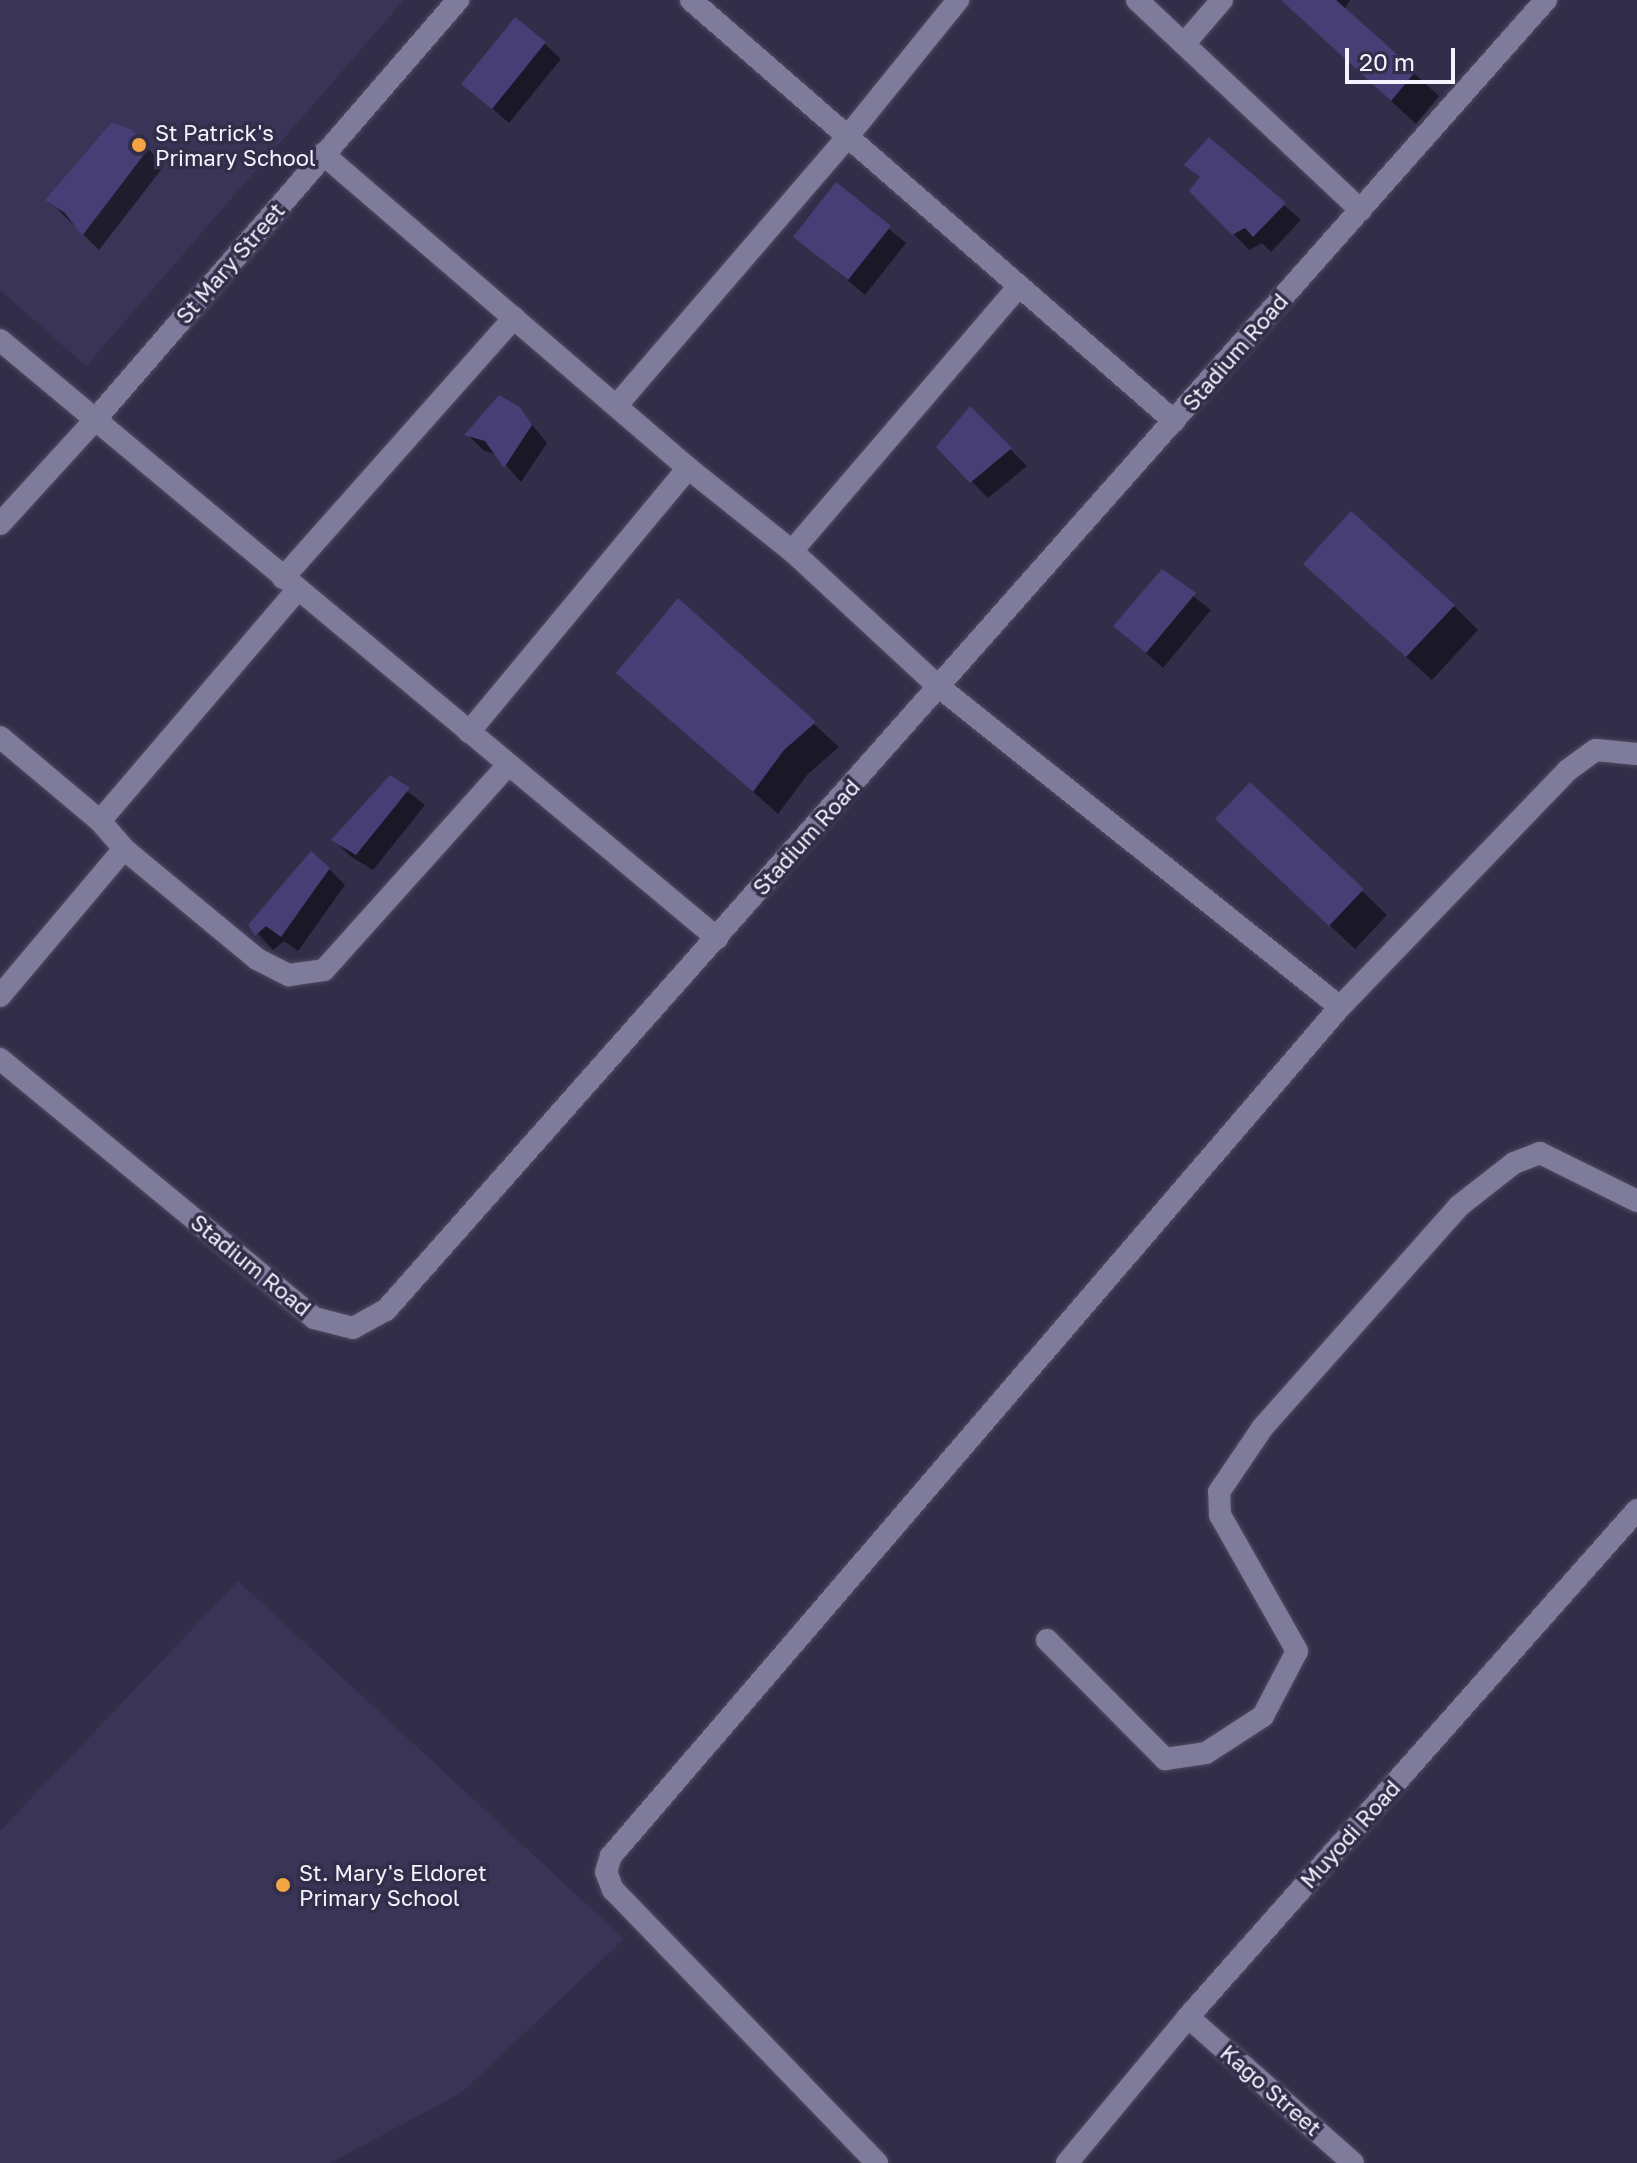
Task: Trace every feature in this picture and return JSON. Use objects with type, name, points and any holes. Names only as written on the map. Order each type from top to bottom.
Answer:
[{"type":"street","name":"St Mary Street","points":[[0,524],[94,421],[458,0]]},
{"type":"street","points":[[691,0],[1174,421]]},
{"type":"street","points":[[617,405],[848,136],[958,0]]},
{"type":"street","points":[[1137,0],[1361,210]]},
{"type":"street","points":[[1184,44],[1222,0]]},
{"type":"street","name":"Stadium Road","points":[[0,1059],[314,1318],[353,1328],[386,1310],[1546,0]]},
{"type":"street","points":[[323,154],[688,468],[792,551],[939,687],[1340,1007]]},
{"type":"street","points":[[792,551],[1019,286]]},
{"type":"street","points":[[100,821],[290,584],[514,318]]},
{"type":"street","points":[[0,340],[717,938]]},
{"type":"street","points":[[469,732],[688,468]]},
{"type":"street","points":[[0,737],[100,821],[124,849],[257,959],[289,975],[324,970],[508,765]]},
{"type":"street","points":[[877,2163],[613,1890],[606,1872],[611,1856],[1340,1007],[1568,770],[1596,750],[1637,754]]},
{"type":"street","points":[[0,996],[124,849]]},
{"type":"street","points":[[1047,1640],[1165,1759],[1206,1753],[1263,1716],[1297,1651],[1220,1515],[1219,1492],[1263,1427],[1459,1206],[1514,1163],[1540,1153],[1637,1201]]},
{"type":"street","name":"Muyodi Road","points":[[1067,2163],[1188,2017],[1637,1510]]},
{"type":"street","name":"Kago Street","points":[[1188,2017],[1353,2163]]},
{"type":"shaded area","name":"St Patrick's Primary School","points":[[0,0],[404,0],[86,366],[0,290]]},
{"type":"shaded area","name":"St. Mary's Eldoret Primary School","points":[[238,1581],[624,1939],[461,2093],[330,2163],[0,2163],[0,1831]]},
{"type":"building","points":[[1281,0],[1336,0],[1416,71],[1391,101]]},
{"type":"building","points":[[515,17],[546,42],[492,109],[461,84]]},
{"type":"building","points":[[112,122],[132,130],[149,148],[82,236],[65,213],[45,200]]},
{"type":"building","points":[[1209,137],[1286,203],[1253,237],[1245,228],[1232,235],[1189,191],[1200,177],[1184,165]]},
{"type":"building","points":[[836,182],[891,226],[848,280],[793,237]]},
{"type":"building","points":[[499,395],[520,407],[532,425],[504,468],[485,441],[464,435]]},
{"type":"building","points":[[970,406],[1012,448],[970,483],[936,447]]},
{"type":"building","points":[[1351,511],[1455,605],[1406,657],[1303,564]]},
{"type":"building","points":[[1162,569],[1196,593],[1146,653],[1113,626]]},
{"type":"building","points":[[678,598],[816,722],[784,750],[753,792],[616,673]]},
{"type":"building","points":[[390,775],[410,788],[356,855],[331,840]]},
{"type":"building","points":[[1250,782],[1364,889],[1329,926],[1215,819]]},
{"type":"building","points":[[311,851],[330,868],[281,937],[266,926],[255,936],[248,925]]},
{"type":"place","name":"St Patrick's Primary School","points":[[139,145]]},
{"type":"place","name":"St. Mary's Eldoret Primary School","points":[[283,1885]]}]
